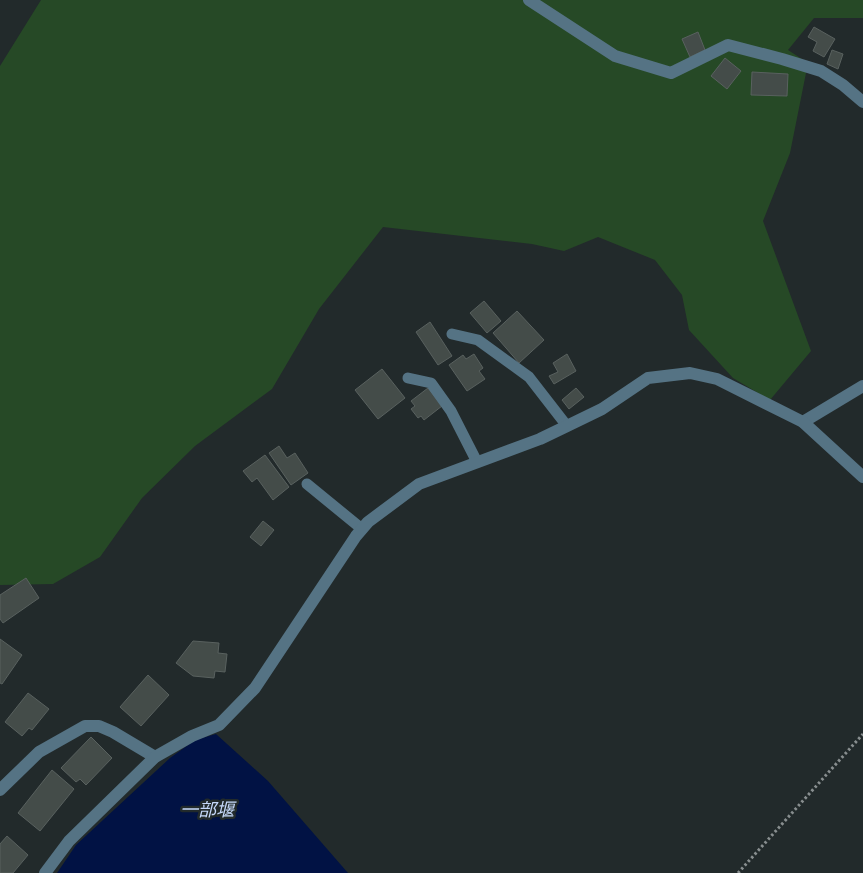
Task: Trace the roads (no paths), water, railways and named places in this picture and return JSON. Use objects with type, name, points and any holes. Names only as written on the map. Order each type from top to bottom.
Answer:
[{"type":"street","points":[[529,0],[615,56],[634,62],[671,73],[728,45],[821,71],[843,84],[863,102]]},
{"type":"street","points":[[45,873],[68,841],[155,757],[192,736],[219,725],[255,688],[362,528],[419,484],[567,426],[602,409],[648,378],[690,373],[717,378],[803,422],[863,478]]},
{"type":"street","points":[[803,422],[863,386]]},
{"type":"street","points":[[0,790],[39,752],[85,726],[99,726],[113,732],[155,757]]},
{"type":"lane","points":[[452,334],[478,340],[529,377],[567,426]]},
{"type":"lane","points":[[408,378],[430,383],[451,411],[477,462]]},
{"type":"lane","points":[[307,484],[362,528]]},
{"type":"water","name":"一部堰","points":[[216,734],[268,781],[348,873],[57,873],[76,845],[170,758],[195,740]]}]
